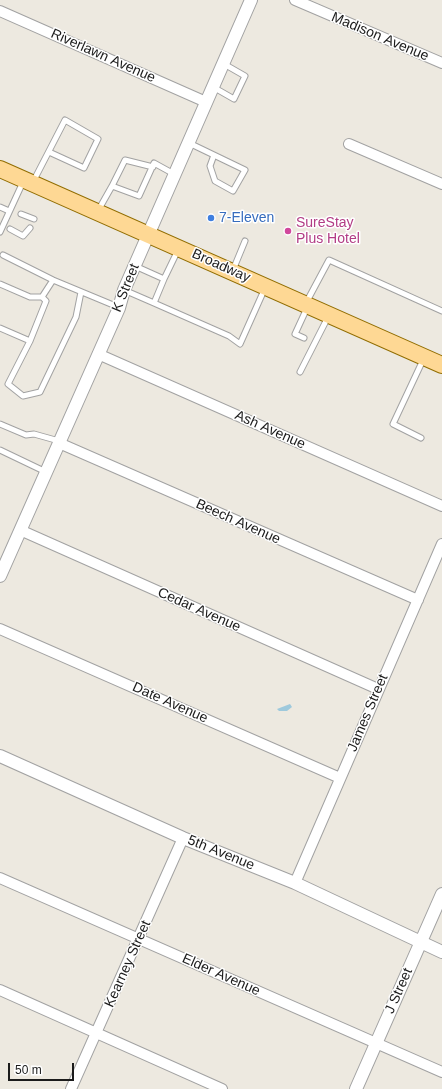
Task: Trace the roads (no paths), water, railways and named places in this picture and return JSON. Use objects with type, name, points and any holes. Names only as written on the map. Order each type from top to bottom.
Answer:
[{"type":"main road","name":"Broadway","points":[[0,169],[98,211],[442,365]]},
{"type":"street","name":"Madison Avenue","points":[[295,0],[442,63]]},
{"type":"street","name":"K Street","points":[[0,576],[119,308],[124,290],[223,64],[247,1]]},
{"type":"street","name":"Riverlawn Avenue","points":[[0,11],[206,102]]},
{"type":"street","points":[[349,144],[442,184]]},
{"type":"street","name":"Ash Avenue","points":[[98,354],[442,506]]},
{"type":"street","name":"Beech Avenue","points":[[59,442],[418,600]]},
{"type":"street","name":"Cedar Avenue","points":[[20,530],[378,689]]},
{"type":"street","name":"James Street","points":[[295,884],[378,689],[442,544]]},
{"type":"street","name":"Date Avenue","points":[[0,629],[340,778]]},
{"type":"street","name":"5th Avenue","points":[[0,756],[183,838],[295,884],[442,952]]},
{"type":"street","name":"Kearney Street","points":[[71,1089],[183,838]]},
{"type":"street","name":"Elder Avenue","points":[[0,878],[442,1072]]},
{"type":"street","name":"J Street","points":[[356,1089],[442,894]]},
{"type":"street","points":[[0,990],[222,1089]]},
{"type":"lane","points":[[213,87],[234,99],[245,76],[223,64]]},
{"type":"lane","points":[[0,232],[10,211],[28,181],[49,152],[65,120],[98,139],[84,168],[49,152]]},
{"type":"lane","points":[[189,143],[214,155],[245,170],[233,191],[215,181],[210,166],[214,155]]},
{"type":"lane","points":[[98,211],[125,160],[153,167]]},
{"type":"lane","points":[[112,186],[139,196],[154,163],[175,174]]},
{"type":"lane","points":[[0,207],[10,211]]},
{"type":"lane","points":[[21,214],[34,219]]},
{"type":"lane","points":[[10,229],[23,236],[30,228]]},
{"type":"lane","points":[[233,271],[245,241]]},
{"type":"lane","points":[[154,302],[179,247]]},
{"type":"lane","points":[[3,256],[53,280],[119,308]]},
{"type":"lane","points":[[304,338],[295,334],[307,305],[329,260],[442,311]]},
{"type":"lane","points":[[135,265],[164,279]]},
{"type":"lane","points":[[42,297],[53,280]]},
{"type":"lane","points":[[0,284],[30,297],[42,297],[46,300],[30,341],[8,384],[23,396],[40,392],[76,317],[80,292]]},
{"type":"lane","points":[[124,290],[228,336],[240,344],[266,286]]},
{"type":"lane","points":[[300,372],[329,314]]},
{"type":"lane","points":[[0,328],[30,341]]},
{"type":"lane","points":[[421,438],[393,424],[425,357]]},
{"type":"lane","points":[[0,424],[26,435],[34,434],[59,442]]},
{"type":"lane","points":[[0,450],[46,472]]},
{"type":"water","points":[[290,704],[292,707],[287,711],[279,711],[277,709]]},
{"type":"place","name":"7-Eleven","points":[[211,218]]},
{"type":"place","name":"SureStay Plus Hotel","points":[[288,231]]}]
